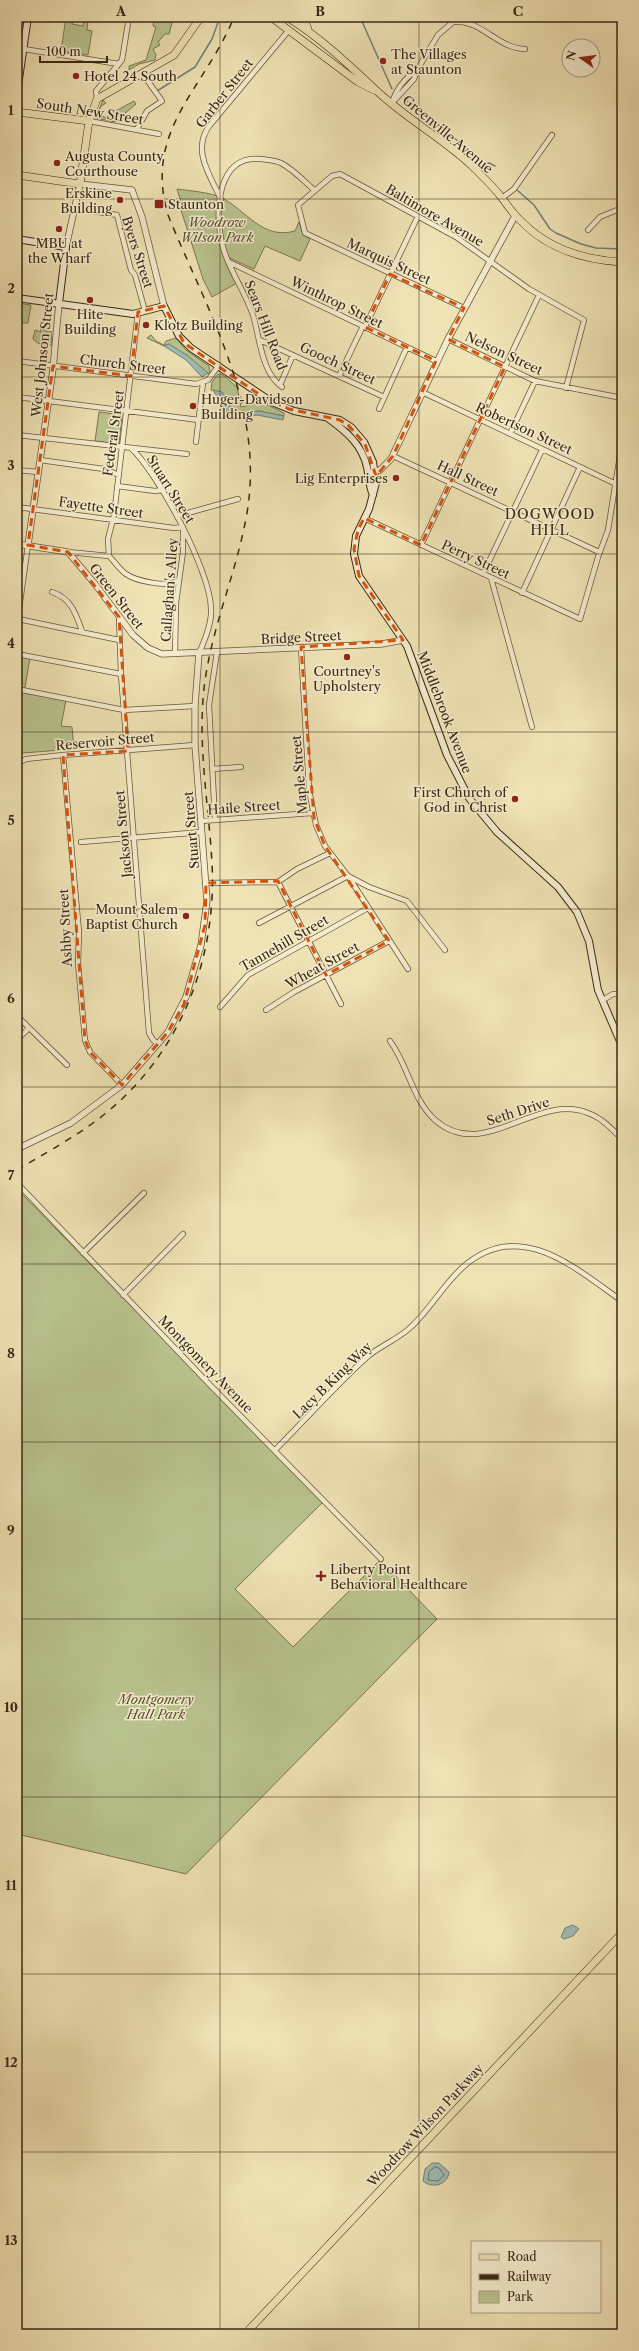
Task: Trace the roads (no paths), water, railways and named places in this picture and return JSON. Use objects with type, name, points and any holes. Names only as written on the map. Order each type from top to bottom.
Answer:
[{"type":"main road","points":[[17,93],[20,49],[28,17]]},
{"type":"main road","name":"Greenville Avenue","points":[[271,17],[358,82],[378,92]]},
{"type":"main road","points":[[303,17],[306,28],[315,36]]},
{"type":"main road","points":[[287,29],[291,18]]},
{"type":"main road","name":"Greenville Avenue","points":[[291,18],[365,77],[378,92],[470,165],[502,198],[515,216],[538,236],[567,252],[588,258],[622,262]]},
{"type":"main road","points":[[17,175],[80,184],[89,122],[97,99],[176,53],[199,20]]},
{"type":"main road","name":"South New Street","points":[[17,112],[89,122]]},
{"type":"main road","points":[[17,239],[66,247]]},
{"type":"main road","name":"West Johnson Street","points":[[59,304],[66,247]]},
{"type":"main road","points":[[17,298],[130,314],[164,306]]},
{"type":"main road","name":"Middlebrook Avenue","points":[[164,306],[184,343],[276,404],[329,419],[340,420],[357,433],[367,448],[375,472],[376,491],[358,530],[354,544],[357,571],[364,585],[404,640],[447,755],[470,798],[503,839],[558,887],[577,912],[588,937],[596,983],[622,1046]]},
{"type":"main road","name":"Middlebrook Avenue","points":[[329,419],[344,429],[355,441],[362,454],[373,495]]},
{"type":"main road","name":"Woodrow Wilson Parkway","points":[[245,2334],[622,1933]]},
{"type":"street","points":[[97,99],[96,91],[119,64],[129,17]]},
{"type":"street","points":[[191,17],[199,20]]},
{"type":"street","points":[[392,103],[414,79],[417,70],[438,35],[453,22],[467,23],[511,48],[524,49]]},
{"type":"street","name":"Garber Street","points":[[221,199],[202,158],[201,146],[204,135],[287,29]]},
{"type":"street","points":[[20,49],[119,64]]},
{"type":"street","points":[[137,130],[147,111],[162,101],[142,73]]},
{"type":"street","name":"South New Street","points":[[89,122],[159,134]]},
{"type":"street","points":[[502,198],[514,189],[552,136]]},
{"type":"street","points":[[221,199],[229,170],[240,161],[252,158],[282,164],[314,190]]},
{"type":"street","name":"Baltimore Avenue","points":[[305,233],[298,207],[314,190],[334,174],[340,174],[456,237],[490,259],[512,277],[539,295],[584,320],[566,388]]},
{"type":"street","name":"Middlebrook Avenue","points":[[80,184],[132,190],[142,215],[164,306]]},
{"type":"street","name":"West Johnson Street","points":[[66,247],[80,184]]},
{"type":"street","name":"Sears Hill Road","points":[[221,199],[220,234],[229,262],[248,302],[267,366],[281,386],[293,355]]},
{"type":"street","name":"Byers Street","points":[[75,208],[117,215],[131,270],[135,275],[142,312]]},
{"type":"street","points":[[588,230],[600,217],[622,208]]},
{"type":"street","points":[[339,376],[418,216]]},
{"type":"street","points":[[368,473],[382,470],[393,456],[436,361],[490,259],[515,216]]},
{"type":"street","name":"Marquis Street","points":[[305,233],[464,308]]},
{"type":"street","name":"Winthrop Street","points":[[229,262],[436,361]]},
{"type":"street","points":[[422,545],[539,295]]},
{"type":"street","name":"West Johnson Street","points":[[17,622],[49,402],[59,304]]},
{"type":"street","name":"Federal Street","points":[[109,556],[108,542],[123,447],[131,376],[142,312]]},
{"type":"street","name":"Nelson Street","points":[[448,339],[536,381],[622,398]]},
{"type":"street","name":"Gooch Street","points":[[260,340],[384,397]]},
{"type":"street","points":[[378,409],[407,347]]},
{"type":"street","name":"Church Street","points":[[17,361],[191,384],[203,383]]},
{"type":"street","points":[[196,442],[203,383],[211,377],[219,366]]},
{"type":"street","points":[[510,434],[536,381]]},
{"type":"street","name":"Robertson Street","points":[[422,392],[616,484]]},
{"type":"street","points":[[17,397],[198,420]]},
{"type":"street","points":[[17,435],[187,454]]},
{"type":"street","points":[[599,552],[609,525],[622,443]]},
{"type":"street","name":"Stuart Street","points":[[17,1149],[71,1123],[122,1085],[158,1044],[180,1013],[193,976],[206,916],[206,883],[195,745],[195,706],[200,653],[210,620],[211,606],[206,580],[183,527],[162,490],[131,448]]},
{"type":"street","points":[[484,574],[542,450]]},
{"type":"street","name":"Hall Street","points":[[393,456],[599,552]]},
{"type":"street","points":[[40,460],[104,469],[119,475]]},
{"type":"street","points":[[522,592],[580,467]]},
{"type":"street","points":[[17,470],[38,472]]},
{"type":"street","points":[[117,486],[153,491],[162,490]]},
{"type":"street","points":[[177,516],[238,499]]},
{"type":"street","name":"Fayette Street","points":[[17,507],[174,528],[183,527]]},
{"type":"street","name":"Perry Street","points":[[364,518],[580,619],[599,552]]},
{"type":"street","name":"Callaghan's Alley","points":[[175,654],[176,603],[184,547],[183,527]]},
{"type":"street","points":[[17,544],[68,552],[109,556],[122,570],[134,578],[169,584],[179,579]]},
{"type":"street","name":"Green Street","points":[[68,552],[133,635],[148,648],[160,653],[200,653]]},
{"type":"street","points":[[491,578],[532,728]]},
{"type":"street","points":[[52,592],[62,596],[71,604],[82,631]]},
{"type":"street","name":"Jackson Street","points":[[119,618],[121,674],[135,838],[149,1033],[153,1040],[158,1044]]},
{"type":"street","points":[[17,622],[82,631],[120,640]]},
{"type":"street","name":"Bridge Street","points":[[200,653],[382,644],[404,640]]},
{"type":"street","name":"Maple Street","points":[[301,647],[312,813],[319,833],[330,854],[348,876],[408,969]]},
{"type":"street","points":[[215,820],[210,705],[217,652]]},
{"type":"street","points":[[17,654],[121,674]]},
{"type":"street","points":[[17,689],[124,710],[195,706]]},
{"type":"street","name":"Reservoir Street","points":[[17,764],[26,760],[63,755],[195,745]]},
{"type":"street","name":"Ashby Street","points":[[63,755],[79,932],[78,964],[85,1040],[90,1052],[122,1085]]},
{"type":"street","points":[[212,769],[241,767]]},
{"type":"street","name":"Haile Street","points":[[201,821],[312,813]]},
{"type":"street","points":[[81,842],[202,832]]},
{"type":"street","points":[[206,883],[277,882],[297,869],[330,854]]},
{"type":"street","points":[[259,923],[348,876],[369,887],[406,901],[445,950]]},
{"type":"street","points":[[277,882],[341,1004]]},
{"type":"street","name":"Tannehill Street","points":[[220,1006],[246,977],[368,908]]},
{"type":"street","name":"Wheat Street","points":[[266,1010],[294,992],[389,941]]},
{"type":"street","points":[[603,1000],[613,994],[622,994]]},
{"type":"street","points":[[17,1016],[67,1065]]},
{"type":"street","points":[[17,1040],[29,1028]]},
{"type":"street","name":"Seth Drive","points":[[390,1041],[397,1050],[424,1108],[439,1123],[450,1129],[464,1133],[485,1133],[549,1111],[567,1108],[583,1111],[596,1117],[622,1139]]},
{"type":"street","name":"Montgomery Avenue","points":[[17,1183],[123,1295],[382,1558]]},
{"type":"street","points":[[83,1253],[144,1193]]},
{"type":"street","points":[[123,1295],[183,1234]]},
{"type":"street","name":"Lacy B King Way","points":[[275,1450],[366,1358],[411,1328],[463,1267],[489,1251],[513,1246],[543,1250],[563,1260],[622,1301]]},
{"type":"water","points":[[169,344],[188,356],[208,373],[202,377],[186,360],[164,346]]},
{"type":"water","points":[[213,390],[222,392],[231,408],[238,413],[259,411],[284,416],[283,420],[257,415],[233,418],[228,414]]},
{"type":"water","points":[[573,1925],[579,1929],[573,1936],[564,1939],[561,1937],[565,1928]]},
{"type":"water","points":[[432,2163],[439,2163],[449,2172],[443,2183],[431,2185],[423,2181],[425,2169]]},
{"type":"waterway","points":[[157,91],[195,67],[212,39],[220,17]]},
{"type":"waterway","points":[[360,17],[392,89]]},
{"type":"waterway","points":[[405,97],[411,106],[466,147],[483,164],[489,163],[495,166]]},
{"type":"waterway","points":[[517,190],[534,205],[550,229],[556,233],[581,244],[596,248],[622,249]]},
{"type":"railway","points":[[17,1170],[96,1121],[132,1089],[155,1062],[174,1032],[189,1001],[200,968],[208,934],[212,899],[212,863],[203,761],[203,699],[210,652],[236,560],[247,513],[250,473],[248,435],[240,397],[229,360],[215,323],[168,215],[162,185],[164,158],[170,134],[181,111],[222,43],[234,17]]},
{"type":"place","name":"The Villages at Staunton","points":[[383,61]]},
{"type":"place","name":"Hotel 24 South","points":[[76,76]]},
{"type":"place","name":"Augusta County Courthouse","points":[[57,163]]},
{"type":"place","name":"Erskine Building","points":[[120,200]]},
{"type":"place","name":"Staunton","points":[[159,204]]},
{"type":"place","name":"MBU at the Wharf","points":[[59,229]]},
{"type":"place","name":"Hite Building","points":[[90,300]]},
{"type":"place","name":"Klotz Building","points":[[146,325]]},
{"type":"place","name":"Huger-Davidson Building","points":[[193,406]]},
{"type":"place","name":"Lig Enterprises","points":[[396,478]]},
{"type":"place","name":"Courtney's Upholstery","points":[[347,657]]},
{"type":"place","name":"First Church of God in Christ","points":[[515,799]]},
{"type":"place","name":"Mount Salem Baptist Church","points":[[186,916]]},
{"type":"place","name":"Liberty Point Behavioral Healthcare","points":[[321,1576]]},
{"type":"district","name":"DOGWOOD HILL","points":[[550,522]]},
{"type":"park label","name":"Woodrow Wilson Park","points":[[217,230]]},
{"type":"park label","name":"Montgomery Hall Park","points":[[156,1706]]}]
